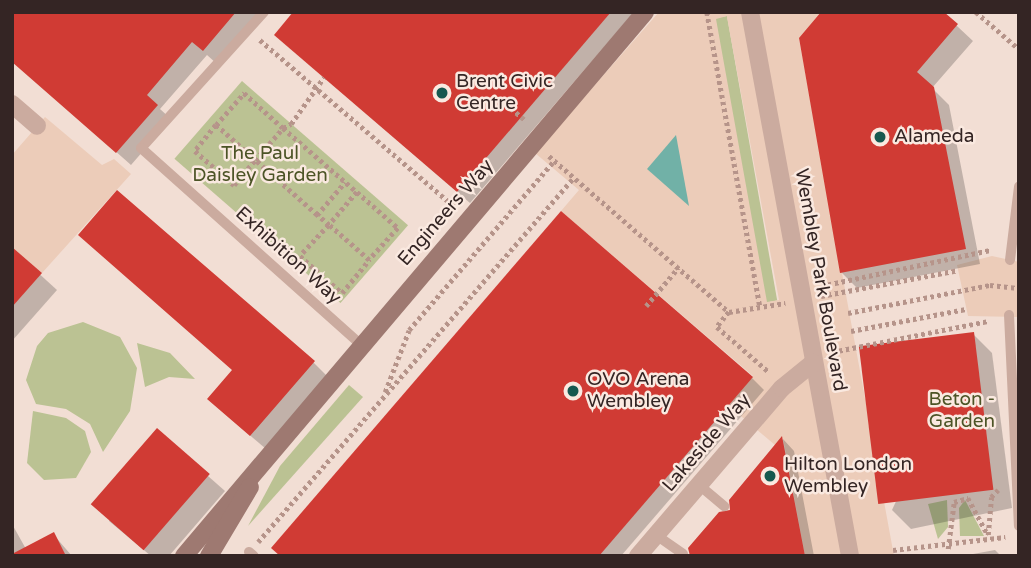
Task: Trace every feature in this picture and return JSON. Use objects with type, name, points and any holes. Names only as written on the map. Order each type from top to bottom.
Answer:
[{"type":"street","name":"Engineers Way","points":[[184,556],[279,440],[645,12]]},
{"type":"street","name":"Wembley Park Boulevard","points":[[750,12],[799,291],[850,556]]},
{"type":"street","points":[[12,104],[37,126]]},
{"type":"street","name":"Lakeside Way","points":[[638,556],[746,430],[813,360]]},
{"type":"street","name":"Engineers Way","points":[[209,556],[279,440]]},
{"type":"lane","name":"Exhibition Way","points":[[264,12],[213,64],[141,148],[361,345]]},
{"type":"lane","points":[[1010,260],[1019,187]]},
{"type":"lane","points":[[1009,315],[1019,526]]},
{"type":"lane","points":[[699,485],[724,506]]},
{"type":"lane","points":[[656,535],[683,554]]},
{"type":"path","points":[[707,12],[760,307]]},
{"type":"path","points":[[976,12],[1019,50]]},
{"type":"path","points":[[248,30],[469,219]]},
{"type":"path","points":[[324,77],[283,128],[234,185],[195,151],[244,93],[283,128],[357,192],[398,228],[342,293],[300,256],[357,192]]},
{"type":"path","points":[[500,100],[524,120]]},
{"type":"path","points":[[216,125],[369,260]]},
{"type":"path","points":[[544,152],[729,312]]},
{"type":"path","points":[[383,396],[408,330],[554,161]]},
{"type":"path","points":[[252,554],[383,396],[573,177]]},
{"type":"path","points":[[317,215],[345,182]]},
{"type":"path","points":[[799,291],[990,250]]},
{"type":"path","points":[[646,306],[678,268]]},
{"type":"path","points":[[844,293],[958,270]]},
{"type":"path","points":[[848,313],[962,290],[1019,288]]},
{"type":"path","points":[[752,309],[729,312],[717,327],[769,372]]},
{"type":"path","points":[[851,331],[966,309]]},
{"type":"path","points":[[813,360],[989,321]]},
{"type":"path","points":[[948,549],[954,502],[968,498],[988,535],[991,496],[998,490]]},
{"type":"path","points":[[893,550],[948,549],[1005,537]]},
{"type":"green space","points":[[727,16],[777,301],[765,303],[715,18]]},
{"type":"green space","name":"The Paul Daisley Garden","points":[[242,81],[408,225],[340,303],[174,159]]},
{"type":"green space","points":[[83,322],[120,337],[137,368],[130,411],[103,452],[90,424],[66,409],[36,404],[26,380],[37,346],[48,333]]},
{"type":"green space","points":[[137,343],[170,353],[195,379],[169,377],[145,387]]},
{"type":"green space","points":[[349,385],[363,397],[248,526],[280,466]]},
{"type":"green space","points":[[33,411],[66,418],[85,431],[91,452],[76,478],[44,480],[27,463]]},
{"type":"green space","points":[[947,500],[948,527],[938,539],[928,504]]},
{"type":"green space","points":[[965,500],[984,536],[960,536],[959,508]]},
{"type":"shaded area","points":[[659,12],[821,12],[799,39],[894,556],[805,556],[783,438],[775,445],[728,405],[753,376],[561,211],[579,190],[535,153]],"holes":[[[727,16],[779,300],[767,302],[716,19]]]},
{"type":"shaded area","points":[[45,117],[102,165],[114,159],[131,174],[42,273],[12,247],[12,155]]},
{"type":"shaded area","points":[[992,256],[1019,262],[1019,317],[968,316],[957,265]]},
{"type":"water","points":[[676,135],[689,206],[647,169]]},
{"type":"building","points":[[12,12],[236,12],[203,51],[192,42],[147,95],[158,105],[116,153],[12,62]]},
{"type":"building","name":"Brent Civic Centre","points":[[293,12],[611,12],[457,192],[274,35]]},
{"type":"building","name":"Alameda","points":[[821,12],[944,12],[958,24],[917,72],[934,87],[966,249],[840,273],[799,38]]},
{"type":"building","points":[[117,190],[315,361],[250,436],[207,399],[232,370],[78,235]]},
{"type":"building","name":"OVO Arena Wembley","points":[[561,211],[753,377],[599,556],[280,556],[271,548]]},
{"type":"building","points":[[12,247],[42,273],[12,307]]},
{"type":"building","points":[[974,332],[993,490],[878,504],[859,346]]},
{"type":"building","points":[[157,428],[210,474],[144,550],[91,504]]},
{"type":"building","name":"Hilton London Wembley","points":[[782,436],[805,556],[690,556],[688,548],[719,512],[730,510],[729,500]]},
{"type":"building","points":[[54,532],[66,556],[12,556],[12,554]]},
{"type":"place","name":"Brent Civic Centre","points":[[442,93]]},
{"type":"place","name":"Alameda","points":[[880,137]]},
{"type":"place","name":"OVO Arena Wembley","points":[[573,391]]},
{"type":"place","name":"Hilton London Wembley","points":[[770,476]]},
{"type":"park label","name":"Beton - Garden","points":[[962,411]]}]
